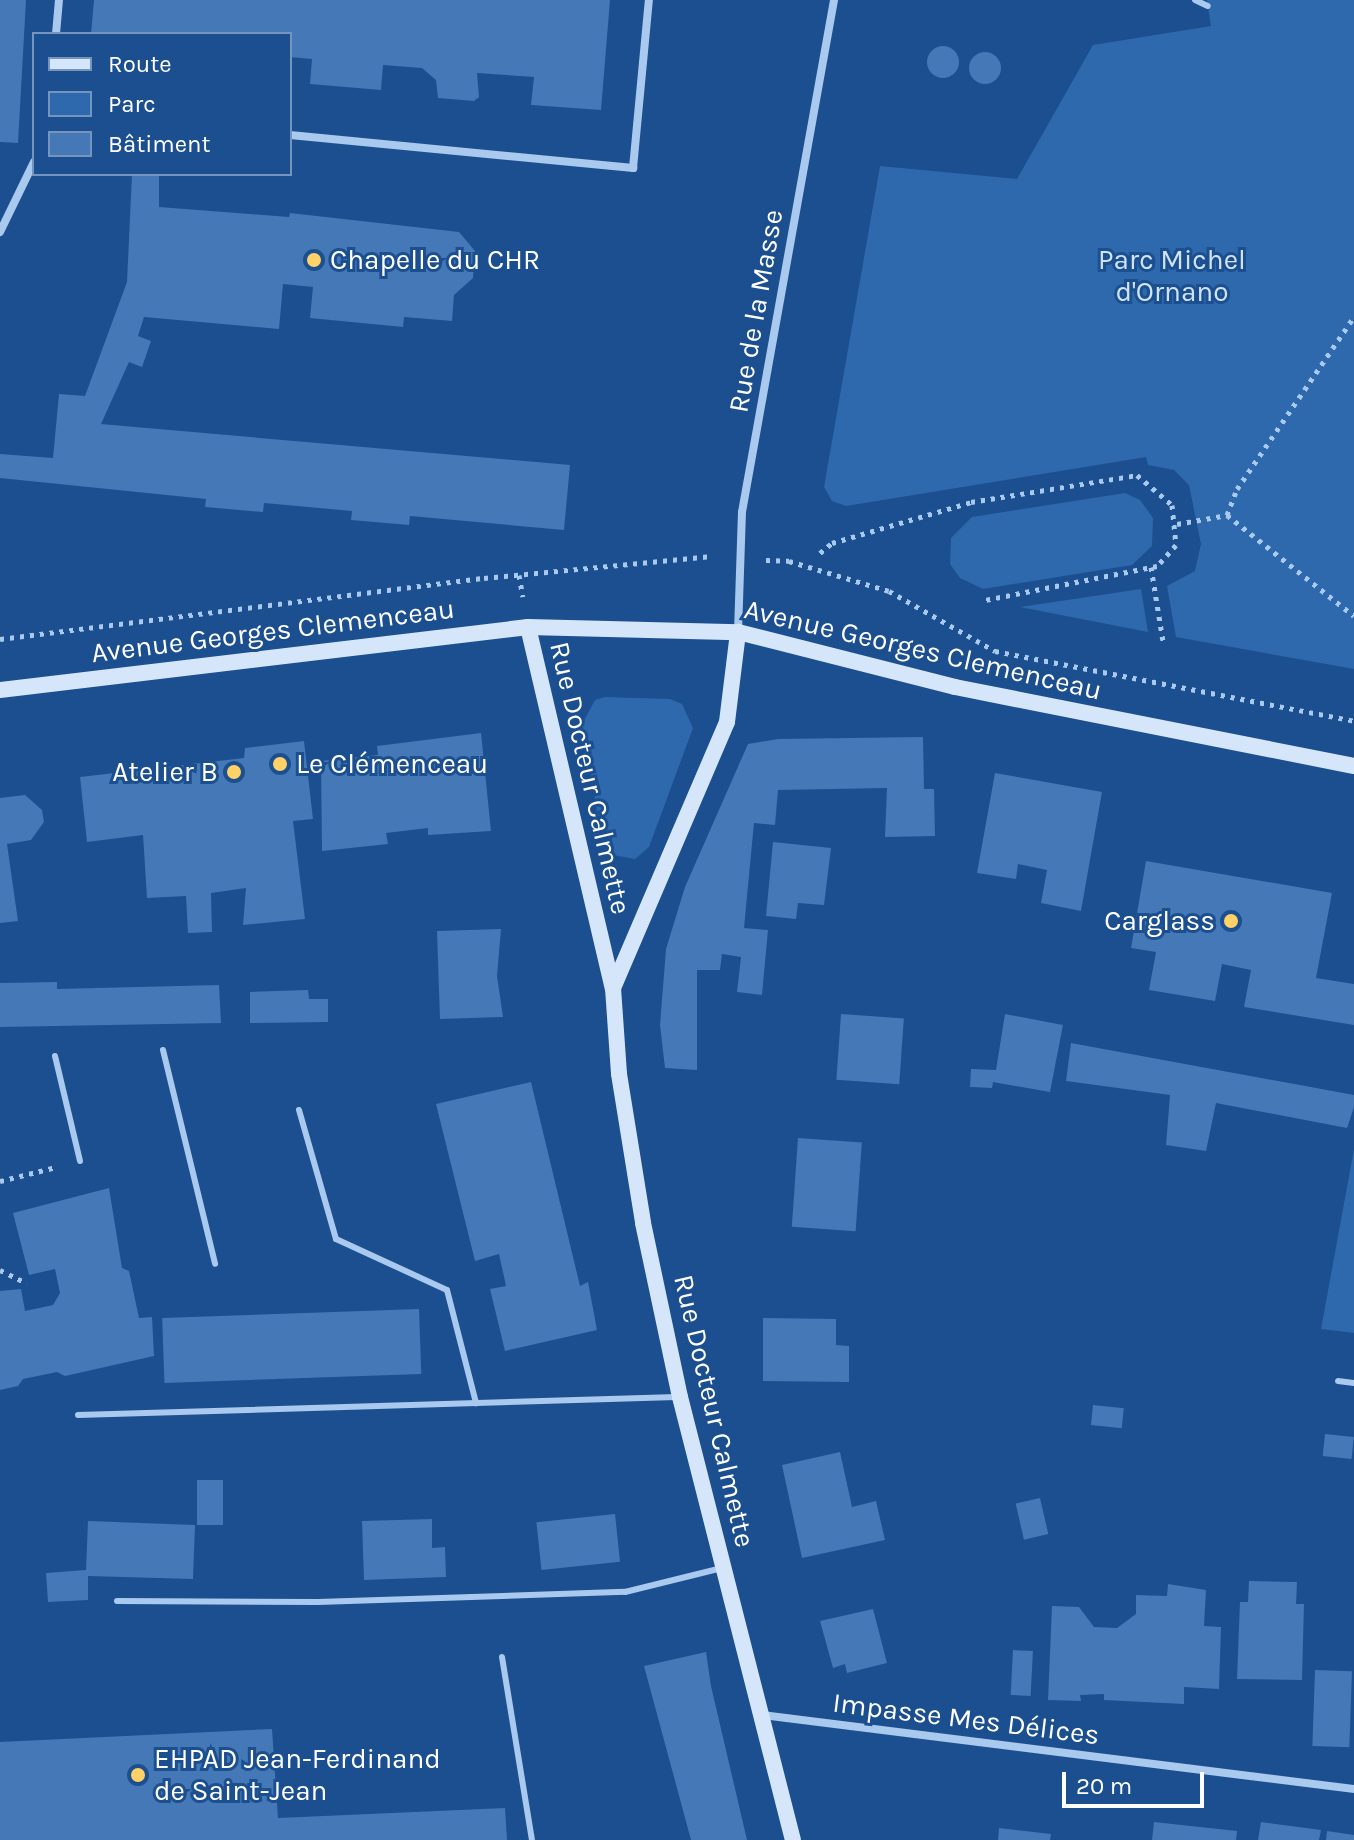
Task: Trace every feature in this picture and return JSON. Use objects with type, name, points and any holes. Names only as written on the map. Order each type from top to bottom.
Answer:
[{"type":"street","points":[[56,32],[59,0]]},
{"type":"street","points":[[292,135],[633,168],[649,0]]},
{"type":"street","name":"Rue de la Masse","points":[[738,632],[742,512],[834,0]]},
{"type":"street","points":[[0,232],[32,166]]},
{"type":"street","name":"Avenue Georges Clemenceau","points":[[0,690],[528,627],[738,632],[955,687],[1354,766]]},
{"type":"street","name":"Rue Docteur Calmette","points":[[528,627],[613,988],[619,1074],[643,1223],[680,1397],[793,1840]]},
{"type":"street","name":"Rue Docteur Calmette","points":[[613,988],[727,722],[738,632]]},
{"type":"street","name":"Impasse Mes Délices","points":[[762,1715],[1354,1789]]},
{"type":"lane","points":[[1195,0],[1208,6]]},
{"type":"lane","points":[[163,1050],[215,1264]]},
{"type":"lane","points":[[55,1056],[80,1161]]},
{"type":"lane","points":[[299,1110],[336,1239],[447,1290],[476,1403]]},
{"type":"lane","points":[[1338,1381],[1354,1383]]},
{"type":"lane","points":[[78,1415],[680,1397]]},
{"type":"lane","points":[[117,1601],[318,1602],[625,1592],[724,1567]]},
{"type":"lane","points":[[502,1657],[532,1840]]},
{"type":"path","points":[[1227,515],[1237,489],[1354,317]]},
{"type":"path","points":[[820,553],[832,543],[971,502],[1137,475],[1167,497],[1177,524],[1170,556],[1151,567],[985,600]]},
{"type":"path","points":[[1177,524],[1227,515],[1354,616]]},
{"type":"path","points":[[0,639],[706,556]]},
{"type":"path","points":[[770,560],[889,591],[995,651],[1354,721]]},
{"type":"path","points":[[1151,567],[1163,641]]},
{"type":"path","points":[[0,1181],[80,1161]]},
{"type":"path","points":[[0,1270],[27,1283]]},
{"type":"green space","name":"Parc Michel d'Ornano","points":[[1207,0],[1354,0],[1354,669],[1176,637],[1167,586],[1195,571],[1201,544],[1189,485],[1174,470],[1148,465],[1146,457],[846,506],[832,501],[824,487],[880,166],[1017,179],[1093,45],[1211,26]]},
{"type":"green space","points":[[1125,493],[1140,500],[1153,518],[1152,546],[1132,565],[983,589],[960,578],[950,564],[951,538],[972,517]]},
{"type":"green space","points":[[1141,589],[1148,632],[1020,607]]},
{"type":"green space","points":[[605,697],[670,699],[682,704],[693,728],[649,847],[635,859],[608,854],[602,841],[582,724],[595,700]]},
{"type":"green space","points":[[1354,1149],[1354,1333],[1321,1329]]},
{"type":"building","points":[[0,0],[26,0],[18,143],[0,142]]},
{"type":"building","points":[[94,0],[610,0],[601,110],[531,105],[534,77],[477,73],[479,97],[474,101],[438,98],[436,80],[422,68],[383,65],[381,90],[310,84],[312,59],[292,57],[292,32],[91,32]]},
{"type":"building","points":[[943,46],[955,50],[959,62],[955,74],[943,78],[931,74],[927,62],[931,50]]},
{"type":"building","points":[[985,52],[997,56],[1001,68],[997,80],[985,84],[973,80],[969,68],[973,56]]},
{"type":"building","points":[[132,176],[159,176],[159,207],[289,217],[290,213],[459,232],[475,251],[473,278],[454,295],[452,321],[404,317],[403,327],[310,318],[313,287],[283,284],[279,329],[144,317],[138,336],[151,341],[142,367],[129,362],[101,424],[570,465],[564,530],[410,516],[409,525],[351,520],[352,511],[264,503],[263,512],[205,507],[206,499],[0,478],[0,454],[53,458],[59,394],[85,396],[127,282]]},
{"type":"building","points":[[481,733],[491,831],[428,835],[428,828],[386,833],[388,844],[322,851],[321,761],[378,755],[377,746]]},
{"type":"building","points":[[923,737],[924,789],[934,789],[935,836],[885,837],[887,788],[778,790],[775,825],[754,823],[744,928],[768,930],[762,995],[737,992],[741,957],[722,954],[720,970],[697,970],[697,1070],[665,1068],[660,1025],[666,949],[685,887],[748,744],[778,739]]},
{"type":"building","points":[[304,741],[313,819],[293,821],[305,919],[243,925],[246,888],[211,893],[212,932],[188,933],[186,896],[147,898],[143,835],[87,842],[80,777],[244,758],[245,748]]},
{"type":"building","points":[[995,773],[1102,792],[1081,911],[1041,903],[1047,870],[1018,864],[1016,879],[977,873]]},
{"type":"building","points":[[25,795],[42,810],[44,822],[31,840],[7,844],[18,921],[0,923],[0,798]]},
{"type":"building","points":[[773,842],[831,848],[824,905],[798,903],[796,919],[766,916]]},
{"type":"building","name":"Carglass","points":[[1146,861],[1332,893],[1316,978],[1354,984],[1354,1025],[1244,1007],[1251,970],[1222,964],[1215,1001],[1149,990],[1156,952],[1131,948]]},
{"type":"building","points":[[501,929],[497,976],[503,1017],[440,1019],[437,931]]},
{"type":"building","points":[[57,982],[57,989],[219,985],[221,1023],[0,1027],[0,983]]},
{"type":"building","points":[[308,990],[309,999],[328,999],[328,1022],[250,1023],[250,992]]},
{"type":"building","points":[[841,1014],[904,1018],[899,1084],[836,1080]]},
{"type":"building","points":[[1005,1014],[1063,1025],[1050,1092],[993,1082],[992,1088],[970,1087],[971,1069],[996,1070]]},
{"type":"building","points":[[1071,1043],[1354,1095],[1354,1107],[1347,1128],[1216,1103],[1206,1151],[1166,1145],[1170,1095],[1066,1081]]},
{"type":"building","points":[[531,1082],[580,1286],[588,1282],[597,1330],[505,1351],[490,1289],[506,1286],[499,1254],[475,1261],[436,1104]]},
{"type":"building","points":[[798,1138],[862,1142],[856,1231],[792,1227]]},
{"type":"building","points":[[109,1188],[122,1268],[129,1271],[139,1318],[152,1317],[154,1356],[65,1376],[57,1372],[23,1379],[18,1386],[0,1390],[0,1291],[21,1289],[25,1311],[53,1305],[60,1293],[55,1269],[29,1275],[13,1213]]},
{"type":"building","points":[[419,1309],[421,1374],[164,1383],[162,1318]]},
{"type":"building","points":[[763,1318],[836,1319],[836,1345],[849,1346],[849,1382],[763,1381]]},
{"type":"building","points":[[1093,1405],[1124,1408],[1122,1428],[1091,1425]]},
{"type":"building","points":[[1325,1434],[1354,1437],[1352,1459],[1323,1456]]},
{"type":"building","points":[[840,1452],[852,1507],[876,1501],[885,1540],[802,1558],[782,1465]]},
{"type":"building","points":[[197,1480],[223,1480],[223,1525],[197,1525]]},
{"type":"building","points":[[1040,1498],[1048,1534],[1024,1540],[1016,1504]]},
{"type":"building","points":[[615,1514],[620,1562],[541,1570],[536,1522]]},
{"type":"building","points":[[432,1519],[432,1548],[445,1547],[446,1577],[364,1580],[362,1521]]},
{"type":"building","points":[[88,1521],[195,1525],[193,1579],[88,1576],[88,1600],[48,1602],[46,1573],[86,1570]]},
{"type":"building","points":[[1249,1581],[1297,1582],[1296,1604],[1304,1604],[1302,1680],[1237,1679],[1240,1602],[1248,1602]]},
{"type":"building","points":[[1168,1584],[1206,1590],[1204,1626],[1221,1627],[1219,1689],[1184,1687],[1184,1704],[1104,1700],[1104,1694],[1080,1695],[1081,1701],[1048,1700],[1052,1606],[1079,1607],[1094,1627],[1117,1628],[1136,1614],[1136,1595],[1167,1596]]},
{"type":"building","points":[[873,1609],[887,1663],[847,1673],[845,1664],[833,1668],[820,1621]]},
{"type":"building","points":[[1013,1650],[1033,1651],[1031,1696],[1011,1695]]},
{"type":"building","points":[[706,1652],[747,1840],[691,1840],[644,1666]]},
{"type":"building","points":[[1315,1670],[1352,1671],[1349,1747],[1312,1746]]},
{"type":"building","name":"EHPAD Jean-Ferdinand de Saint-Jean","points":[[272,1729],[278,1818],[505,1808],[507,1840],[0,1840],[0,1742]]},
{"type":"building","points":[[1154,1822],[1237,1831],[1236,1840],[1152,1840]]},
{"type":"building","points":[[1261,1822],[1321,1830],[1319,1840],[1258,1840]]},
{"type":"building","points":[[999,1828],[1051,1834],[1050,1840],[998,1840]]},
{"type":"building","points":[[1327,1831],[1354,1835],[1354,1840],[1326,1840]]},
{"type":"place","name":"Chapelle du CHR","points":[[314,260]]},
{"type":"place","name":"Le Clémenceau","points":[[280,764]]},
{"type":"place","name":"Atelier B","points":[[234,772]]},
{"type":"place","name":"Carglass","points":[[1231,921]]},
{"type":"place","name":"EHPAD Jean-Ferdinand de Saint-Jean","points":[[138,1775]]}]
